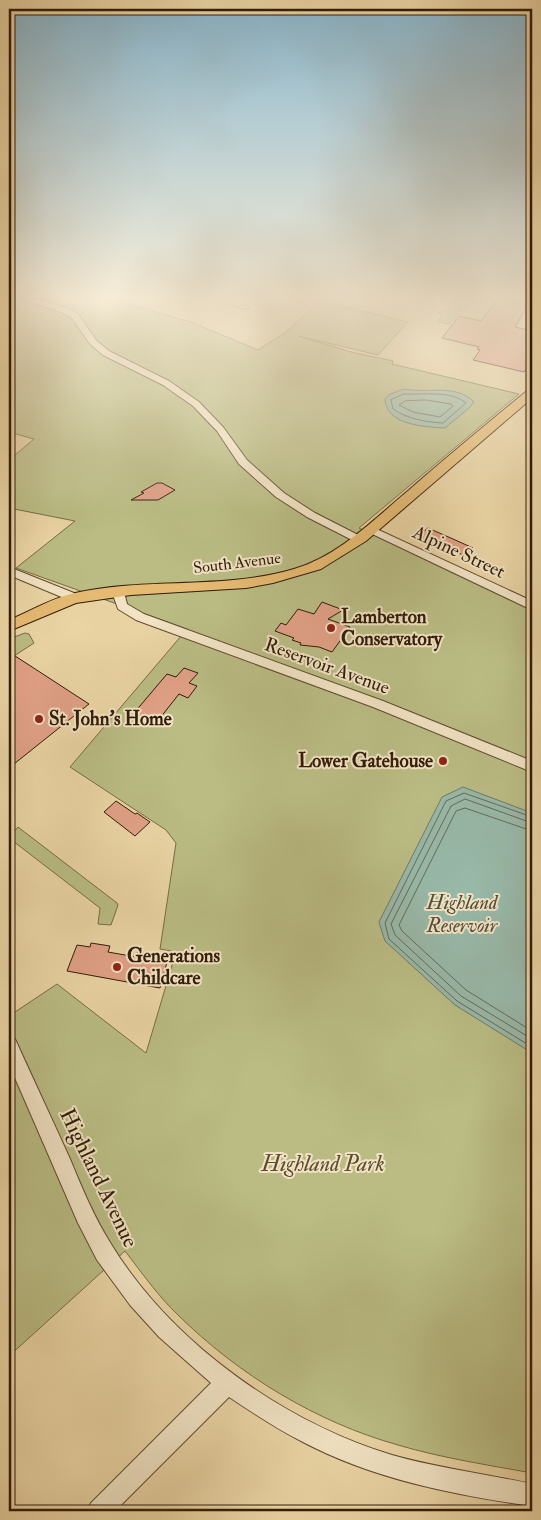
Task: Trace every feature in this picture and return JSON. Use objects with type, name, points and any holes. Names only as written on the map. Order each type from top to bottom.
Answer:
[{"type":"main road","name":"South Avenue","points":[[9,626],[75,598],[118,592],[251,582],[274,578],[319,565],[338,555],[358,539],[531,394]]},
{"type":"street","points":[[137,370],[166,384],[196,404],[220,429],[243,462],[280,495],[311,515],[358,539]]},
{"type":"street","name":"Alpine Street","points":[[370,529],[532,606]]},
{"type":"street","points":[[9,572],[75,598]]},
{"type":"street","name":"Reservoir Avenue","points":[[118,592],[122,606],[140,617],[378,704],[532,767]]},
{"type":"street","name":"Highland Avenue","points":[[9,1045],[82,1209],[111,1264],[164,1326],[197,1359],[227,1384],[298,1428],[347,1450],[390,1466],[532,1495]]},
{"type":"street","points":[[99,1511],[227,1384]]},
{"type":"green space","name":"Highland Park","points":[[9,370],[417,370],[519,394],[359,528],[532,610],[532,1473],[415,1450],[368,1435],[308,1410],[253,1376],[202,1337],[164,1300],[125,1251],[9,1356],[9,1016],[57,984],[146,1053],[176,952],[160,949],[176,843],[166,830],[70,767],[187,629],[16,568],[75,521],[9,508],[9,460],[34,439],[9,432]]},
{"type":"green space","points":[[25,633],[29,634],[34,643],[14,656],[9,652],[9,639]]},
{"type":"green space","points":[[18,827],[117,903],[111,925],[98,924],[100,908],[9,838]]},
{"type":"water","points":[[404,389],[450,391],[466,396],[474,402],[445,428],[427,427],[399,419],[387,408],[385,399],[390,394]]},
{"type":"water","name":"Highland Reservoir","points":[[463,787],[532,813],[532,1053],[455,1005],[385,941],[379,922],[442,797]]},
{"type":"building","points":[[157,483],[162,483],[175,490],[158,500],[131,500],[144,493],[141,492]]},
{"type":"building","points":[[428,528],[473,548],[465,556],[419,535]]},
{"type":"building","name":"Lamberton Conservatory","points":[[322,602],[343,610],[328,619],[350,627],[332,652],[319,647],[300,645],[301,643],[292,640],[294,638],[275,631],[281,623],[286,625],[298,609],[314,614]]},
{"type":"building","name":"St. John's Home","points":[[9,652],[89,704],[9,768]]},
{"type":"building","points":[[184,668],[198,673],[189,683],[197,686],[188,698],[179,694],[156,723],[134,713],[167,674],[176,677]]},
{"type":"building","points":[[116,801],[150,822],[135,836],[104,812]]},
{"type":"building","name":"Generations Childcare","points":[[91,943],[110,946],[108,952],[136,957],[138,952],[157,956],[156,960],[167,962],[160,988],[67,971],[77,945],[90,947]]},
{"type":"place","name":"Lamberton Conservatory","points":[[331,628]]},
{"type":"place","name":"St. John's Home","points":[[39,719]]},
{"type":"place","name":"Lower Gatehouse","points":[[443,761]]},
{"type":"place","name":"Generations Childcare","points":[[117,967]]}]
